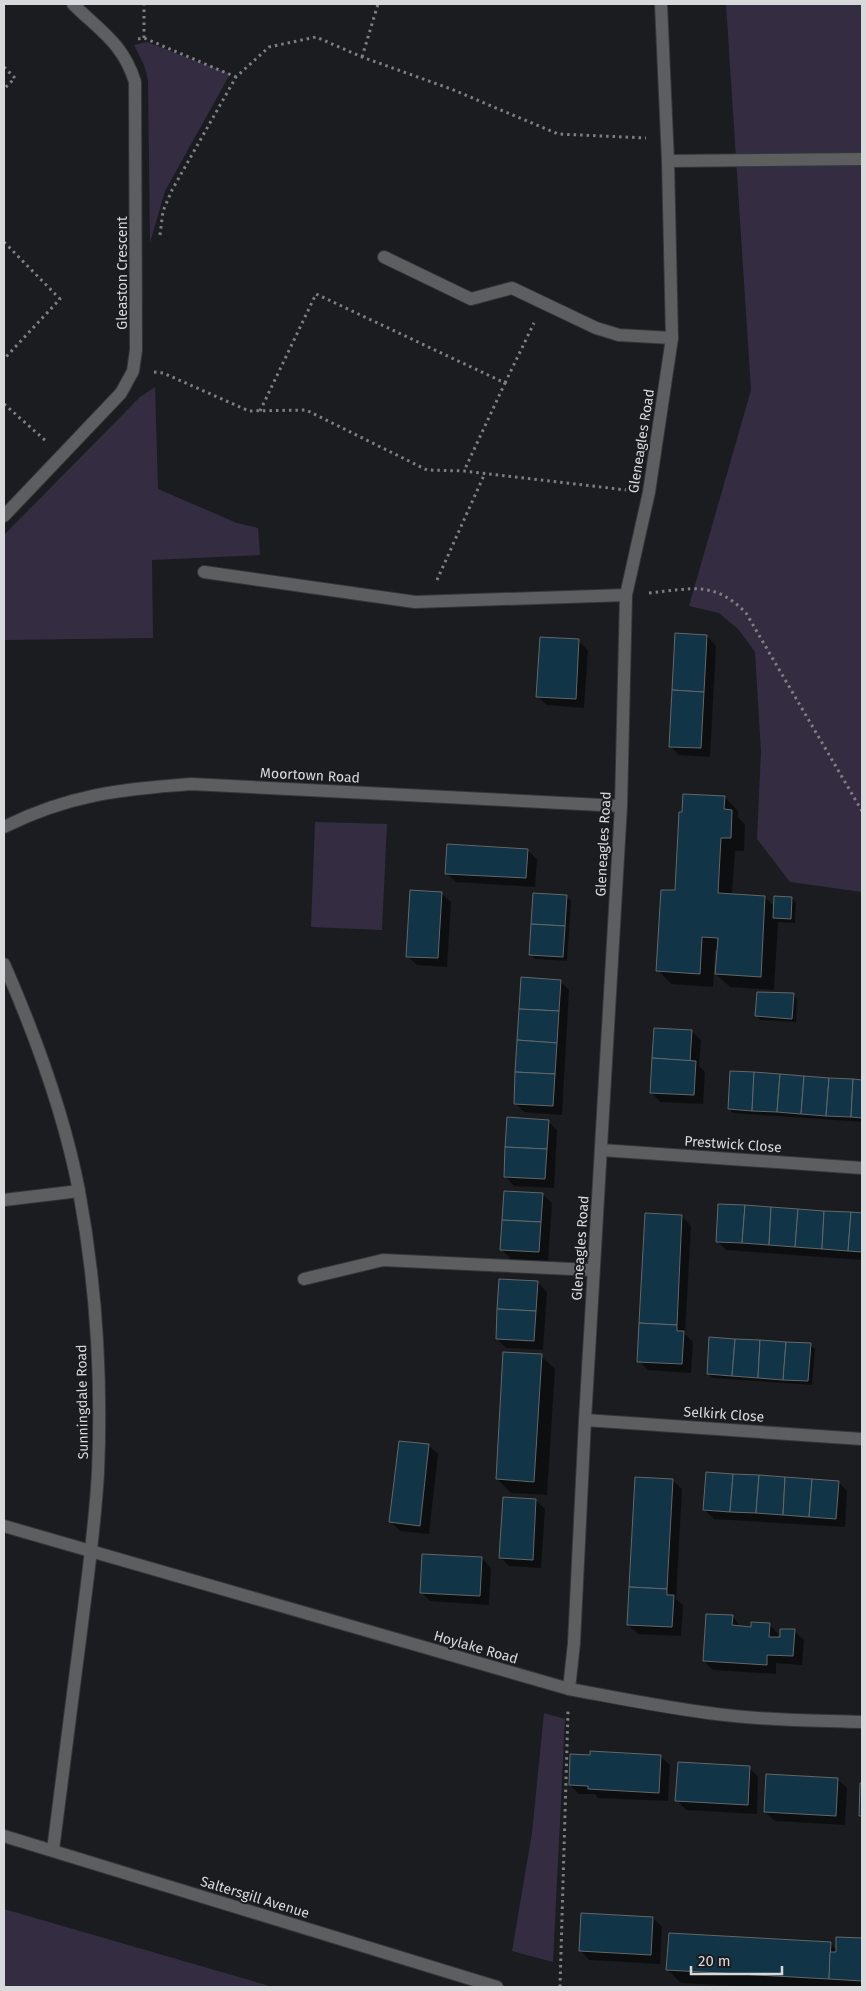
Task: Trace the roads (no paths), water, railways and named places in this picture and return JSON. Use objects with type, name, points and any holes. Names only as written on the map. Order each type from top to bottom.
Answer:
[{"type":"street","name":"Gleaston Crescent","points":[[4,516],[120,393],[133,371],[136,350],[135,82],[130,64],[119,46],[73,4]]},
{"type":"street","name":"Gleneagles Road","points":[[569,1689],[574,1644],[584,1420],[621,806],[626,595],[649,492],[672,338],[668,139],[661,4]]},
{"type":"street","points":[[668,161],[862,159]]},
{"type":"street","points":[[384,257],[471,298],[512,288],[596,328],[619,335],[672,338]]},
{"type":"street","points":[[204,572],[426,602],[626,595]]},
{"type":"street","name":"Moortown Road","points":[[4,827],[71,799],[132,788],[191,784],[621,806]]},
{"type":"street","name":"Sunningdale Road","points":[[4,964],[30,1025],[53,1091],[79,1191],[91,1271],[99,1380],[98,1472],[91,1552],[52,1850]]},
{"type":"street","name":"Prestwick Close","points":[[601,1150],[862,1168]]},
{"type":"street","points":[[4,1200],[79,1191]]},
{"type":"street","points":[[304,1279],[383,1260],[593,1270]]},
{"type":"street","name":"Selkirk Close","points":[[584,1420],[862,1439]]},
{"type":"street","name":"Hoylake Road","points":[[4,1526],[569,1689],[718,1715],[805,1721],[862,1722]]},
{"type":"street","name":"Saltersgill Avenue","points":[[4,1836],[497,1987]]}]
